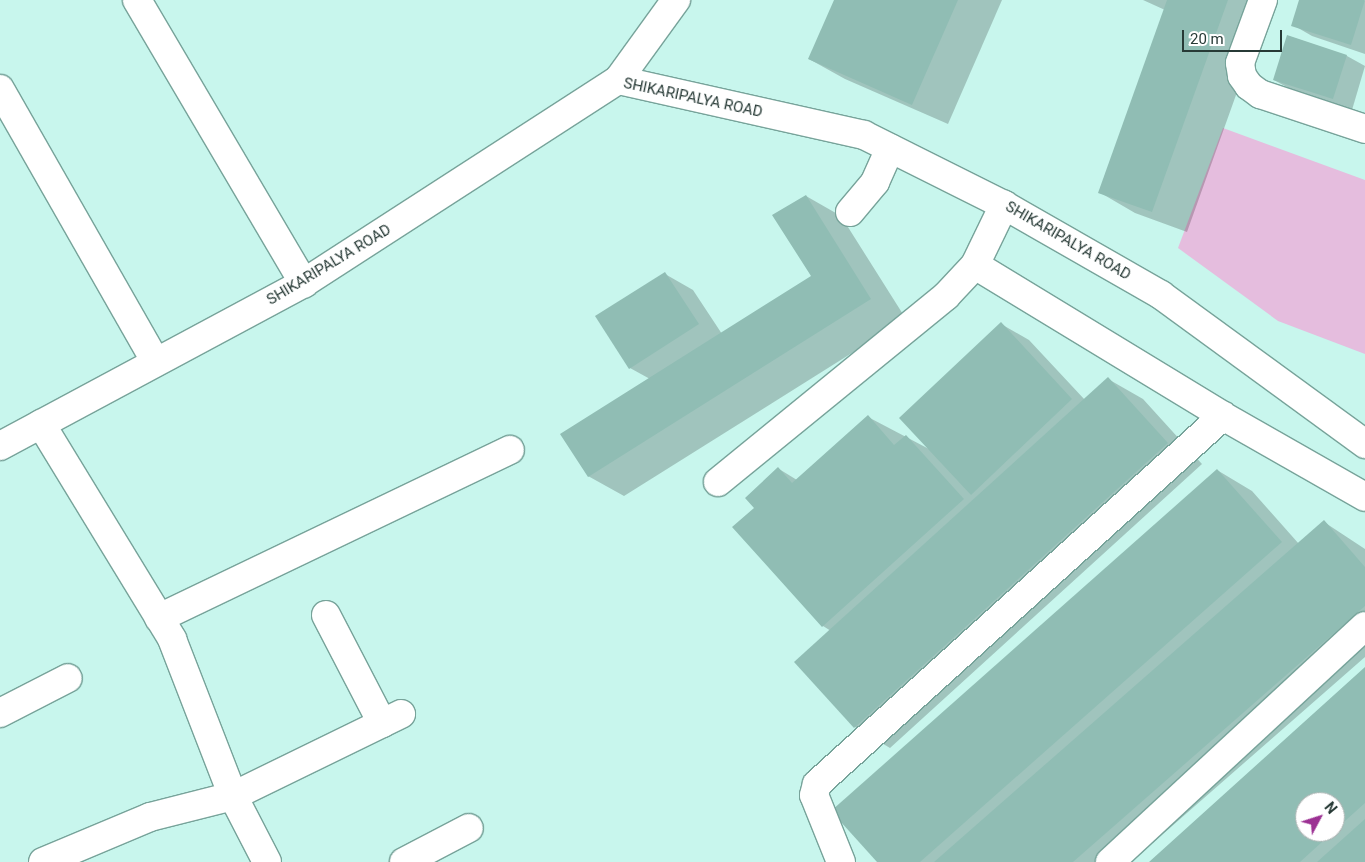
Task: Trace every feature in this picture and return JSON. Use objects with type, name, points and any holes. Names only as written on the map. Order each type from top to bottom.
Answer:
[{"type":"street","points":[[138,0],[304,283]]},
{"type":"street","points":[[618,80],[676,0]]},
{"type":"street","points":[[1263,0],[1240,63],[1242,76],[1260,94],[1365,129]]},
{"type":"street","name":"SHIKARIPALYA ROAD","points":[[0,446],[304,283],[618,80],[864,135],[1004,205],[1161,295],[1365,444]]},
{"type":"street","points":[[0,89],[156,362]]},
{"type":"street","points":[[850,212],[875,182],[890,148]]},
{"type":"street","points":[[718,482],[946,296],[976,265],[1004,205]]},
{"type":"street","points":[[976,265],[1223,416],[1365,497]]},
{"type":"street","points":[[841,862],[814,795],[817,784],[1223,416]]},
{"type":"street","points":[[41,424],[172,639],[233,796],[267,862]]},
{"type":"street","points":[[159,618],[510,450]]},
{"type":"street","points":[[43,862],[150,817],[233,796],[392,718],[326,615]]},
{"type":"street","points":[[1110,862],[1365,626]]},
{"type":"street","points":[[0,713],[68,678]]},
{"type":"street","points":[[404,862],[468,828]]},
{"type":"shaded area","points":[[1223,128],[1365,180],[1365,354],[1278,321],[1178,248]]},
{"type":"building","points":[[834,0],[958,0],[912,105],[808,59]]},
{"type":"building","points":[[1167,0],[1228,0],[1152,212],[1098,193]]},
{"type":"building","points":[[1299,0],[1365,0],[1351,45],[1291,26]]},
{"type":"building","points":[[1287,35],[1347,55],[1333,99],[1273,80]]},
{"type":"building","points":[[806,195],[871,299],[588,477],[560,434],[811,276],[772,215]]},
{"type":"building","points":[[665,272],[699,324],[629,369],[595,316]]},
{"type":"building","points":[[1001,322],[1072,399],[971,495],[899,418]]},
{"type":"building","points":[[1108,377],[1168,443],[854,728],[794,662]]},
{"type":"building","points":[[868,415],[894,445],[906,435],[964,499],[822,627],[732,527],[754,508],[745,498],[778,467],[792,483]]},
{"type":"building","points":[[1217,469],[1282,542],[920,862],[877,862],[831,811]]},
{"type":"building","points":[[1324,520],[1365,567],[1365,606],[1073,862],[934,862]]},
{"type":"building","points":[[1365,667],[1365,803],[1345,821],[1345,792],[1295,792],[1295,842],[1322,842],[1300,862],[1149,862]]},
{"type":"building","points":[[1365,819],[1365,862],[1317,862],[1339,842],[1345,842],[1345,837]]}]
